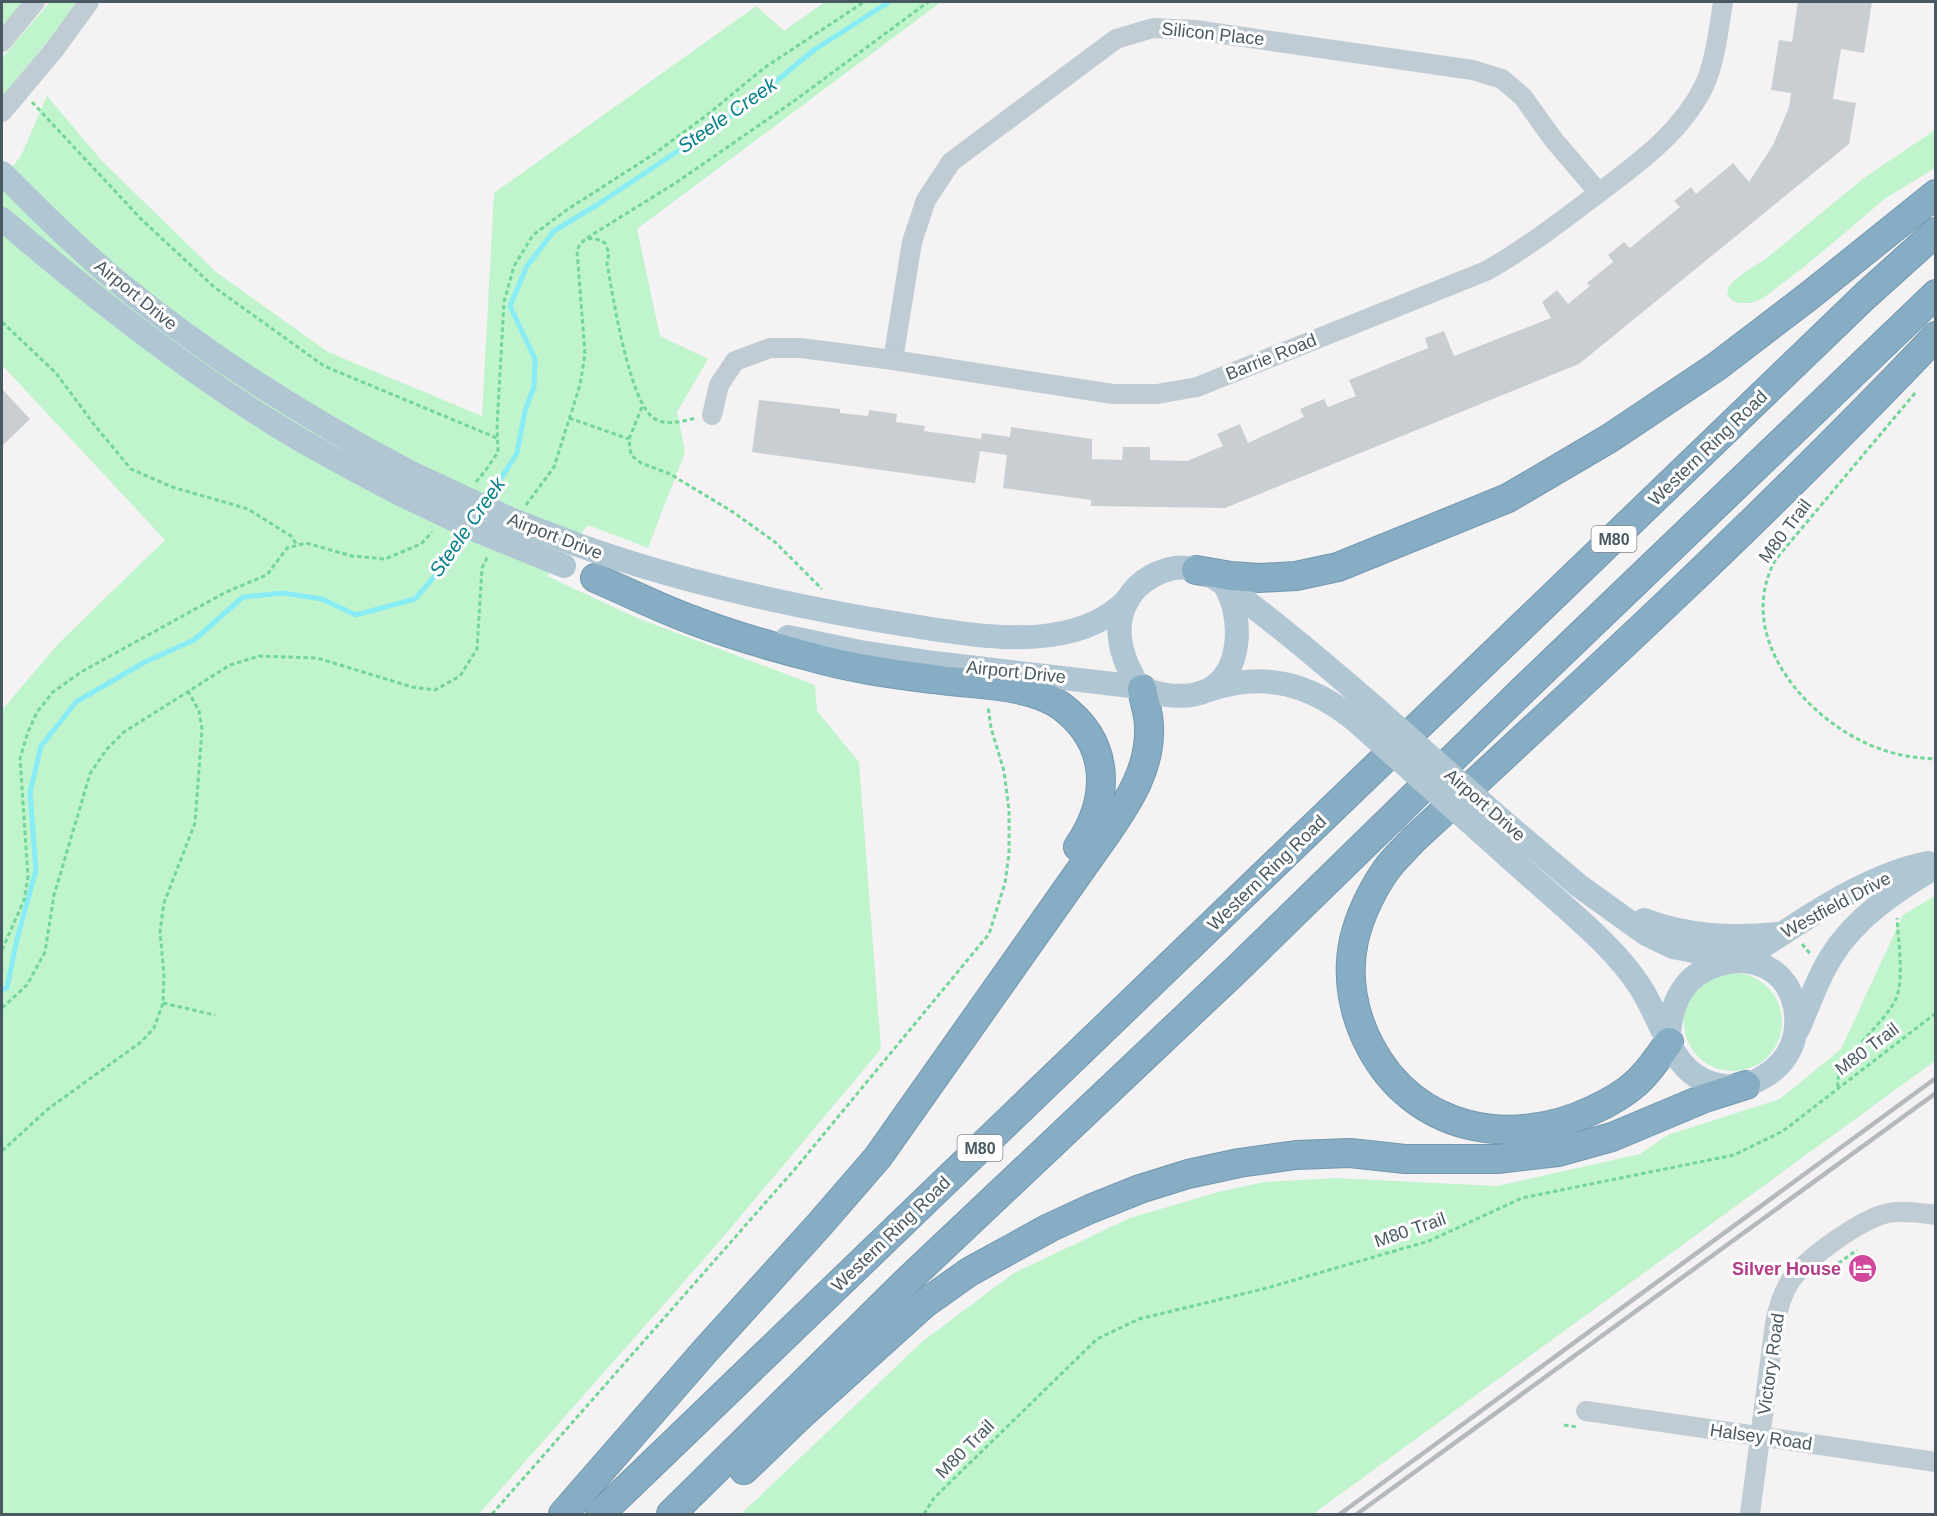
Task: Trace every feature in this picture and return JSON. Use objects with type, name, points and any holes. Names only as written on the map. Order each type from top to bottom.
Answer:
[{"type":"highway","points":[[1196,570],[1259,578],[1296,576],[1338,567],[1508,498],[1610,438],[1716,367],[1809,296],[1935,194]]},
{"type":"highway","name":"Western Ring Road","points":[[600,1515],[1866,295],[1935,232]]},
{"type":"highway","name":"M80","points":[[671,1515],[906,1282],[1226,980],[1523,690],[1935,294]]},
{"type":"highway","points":[[1669,1041],[1651,1068],[1635,1084],[1616,1098],[1562,1123],[1533,1130],[1500,1130],[1470,1126],[1449,1118],[1424,1106],[1395,1081],[1379,1061],[1365,1037],[1356,1012],[1351,975],[1353,941],[1361,918],[1386,870],[1413,840],[1754,522],[1935,336]]},
{"type":"highway","points":[[595,578],[695,621],[809,657],[883,671],[1017,689],[1046,698],[1071,715],[1082,726],[1098,757],[1102,788],[1098,808],[1089,832],[983,1006]]},
{"type":"highway","points":[[563,1515],[878,1157],[1106,834],[1133,793],[1141,775],[1149,740],[1149,724],[1140,688]]},
{"type":"highway","points":[[699,1515],[802,1414],[924,1304],[969,1272],[1090,1209],[1140,1189],[1188,1174],[1239,1162],[1296,1155],[1350,1153],[1405,1159],[1497,1159],[1558,1152],[1612,1137],[1696,1101],[1746,1084]]},
{"type":"main road","name":"Airport Drive","points":[[2,172],[57,227],[122,286],[200,345],[291,406],[413,474],[510,519],[575,544],[656,571],[722,589],[831,612],[933,629],[1031,638],[1052,635],[1089,625],[1114,612],[1128,598]]},
{"type":"main road","name":"Airport Drive","points":[[2,219],[104,304],[229,394],[321,452],[398,493],[480,532],[595,578],[702,615],[768,633],[860,652],[934,663],[1140,688]]},
{"type":"main road","points":[[1168,570],[1196,570],[1225,586],[1236,610],[1237,644],[1223,676],[1208,690],[1193,694],[1171,695],[1140,688],[1126,665],[1119,631],[1121,616],[1128,598],[1141,583],[1153,575],[1168,570]]},
{"type":"main road","name":"Airport Drive","points":[[1225,586],[1311,652],[1364,713],[1490,825],[1612,951],[1639,985],[1669,1041]]},
{"type":"main road","name":"Airport Drive","points":[[1208,690],[1253,681],[1291,685],[1364,713]]},
{"type":"main road","name":"Airport Drive","points":[[1490,825],[1646,934],[1673,947],[1740,960]]},
{"type":"main road","name":"Westfield Drive","points":[[1740,960],[1837,901],[1896,872],[1935,862]]},
{"type":"main road","name":"Westfield Drive","points":[[1795,1036],[1823,971],[1837,949],[1862,920],[1935,867]]},
{"type":"main road","points":[[1605,906],[1654,924],[1688,933],[1725,936],[1786,931]]},
{"type":"main road","points":[[1740,960],[1751,960],[1764,965],[1781,979],[1794,1003],[1795,1036],[1791,1049],[1782,1061],[1765,1076],[1746,1084],[1724,1086],[1695,1076],[1677,1059],[1669,1041],[1675,1005],[1684,988],[1690,981],[1712,967],[1740,960]]},
{"type":"street","points":[[2,42],[35,2]]},
{"type":"street","points":[[2,112],[66,34],[89,2]]},
{"type":"street","name":"Barrie Road","points":[[712,415],[720,385],[735,361],[770,348],[801,348],[893,360],[1113,394],[1157,394],[1197,387],[1486,271],[1523,250],[1599,193],[1644,158],[1679,125],[1704,85],[1718,37],[1723,2]]},
{"type":"street","name":"Silicon Place","points":[[893,360],[912,242],[926,200],[951,162],[1116,39],[1153,28],[1195,30],[1473,70],[1502,79],[1523,97],[1599,193]]},
{"type":"street","name":"Victory Road","points":[[1750,1515],[1778,1309],[1786,1289],[1795,1275],[1814,1257],[1868,1220],[1880,1215],[1900,1212],[1935,1215]]},
{"type":"street","name":"Halsey Road","points":[[1586,1411],[1935,1462]]},
{"type":"path","points":[[520,513],[554,467],[580,385],[585,354],[577,251],[579,244],[677,182],[794,101],[928,2]]},
{"type":"path","points":[[20,90],[141,219],[214,287],[324,366],[497,438]]},
{"type":"path","points":[[587,238],[597,238],[605,243],[609,253],[608,264],[621,340],[642,407],[654,419],[663,422],[679,422],[712,415]]},
{"type":"path","points":[[2,322],[56,373],[131,469],[172,487],[248,509],[291,536],[297,545]]},
{"type":"path","name":"M80 Trail","points":[[1921,386],[1776,560],[1767,578],[1764,614],[1767,632],[1778,664],[1815,711],[1849,735],[1876,747],[1904,756],[1935,759]]},
{"type":"path","points":[[642,407],[629,439],[631,455],[641,463],[688,484],[775,542],[825,592],[831,612]]},
{"type":"path","points":[[568,418],[629,439]]},
{"type":"path","points":[[2,1008],[27,985],[45,952],[54,895],[90,774],[106,750],[124,732],[230,665],[259,656],[317,658],[412,687],[435,690],[460,676],[477,649],[482,568],[494,549]]},
{"type":"path","points":[[492,1515],[787,1178],[989,934],[1005,883],[1009,854],[1009,810],[1004,771],[991,728],[985,686]]},
{"type":"path","points":[[2,1151],[48,1109],[141,1042],[154,1028],[163,1003],[164,976],[160,931],[164,903],[195,823],[202,729],[199,711],[188,692]]},
{"type":"path","points":[[1838,1087],[1839,1074],[1852,1054],[1897,998],[1899,986],[1897,917]]},
{"type":"path","points":[[1786,931],[1823,971]]},
{"type":"path","points":[[163,1003],[215,1015]]},
{"type":"path","name":"M80 Trail","points":[[924,1515],[934,1498],[1097,1339],[1139,1318],[1267,1288],[1429,1241],[1522,1198],[1734,1155],[1783,1131],[1935,1013]]},
{"type":"path","points":[[1821,1276],[1857,1250]]},
{"type":"green space","points":[[2,2],[23,2],[2,42]]},
{"type":"green space","points":[[50,2],[77,2],[2,97],[2,58]]},
{"type":"green space","points":[[825,2],[941,2],[637,229],[660,336],[708,359],[677,412],[685,452],[648,548],[588,525],[547,576],[637,618],[815,685],[817,711],[859,762],[881,1049],[718,1243],[479,1514],[2,1514],[2,710],[59,643],[165,540],[2,365],[2,179],[21,156],[47,96],[102,161],[216,272],[328,352],[482,416],[494,193],[756,6],[784,31]]},
{"type":"green space","points":[[1935,130],[1935,168],[1886,198],[1762,299],[1751,303],[1739,303],[1727,295],[1729,286],[1738,277],[1768,257],[1864,178]]},
{"type":"green space","points":[[1935,896],[1935,1061],[1313,1514],[741,1514],[923,1341],[1014,1273],[1130,1218],[1222,1191],[1265,1182],[1335,1178],[1497,1186],[1640,1154],[1668,1135],[1780,1099],[1841,1049],[1903,915]]},
{"type":"green space","points":[[1733,973],[1752,977],[1768,987],[1778,1003],[1782,1022],[1778,1041],[1768,1057],[1752,1067],[1733,1071],[1714,1067],[1698,1057],[1688,1041],[1684,1022],[1688,1003],[1698,987],[1714,977]]},
{"type":"building","points":[[1798,2],[1872,2],[1864,53],[1841,49],[1833,99],[1856,103],[1849,144],[1579,364],[1225,508],[1091,506],[1091,500],[1003,488],[1007,455],[980,451],[975,483],[752,452],[759,400],[840,409],[840,413],[868,416],[869,410],[897,414],[896,422],[925,426],[924,431],[981,439],[982,433],[1010,437],[1011,427],[1092,439],[1092,459],[1122,460],[1123,447],[1150,447],[1150,460],[1187,461],[1223,446],[1217,434],[1240,424],[1248,443],[1304,417],[1300,409],[1324,399],[1328,407],[1356,396],[1349,380],[1428,348],[1425,338],[1444,331],[1454,356],[1551,318],[1542,302],[1557,290],[1568,304],[1590,286],[1587,283],[1613,262],[1608,255],[1624,242],[1630,248],[1680,207],[1674,201],[1691,187],[1696,194],[1733,163],[1749,182],[1773,145],[1789,107],[1791,93],[1771,90],[1779,40],[1792,42]]},
{"type":"building","points":[[2,389],[30,419],[2,446]]},
{"type":"waterway","name":"Steele Creek","points":[[486,502],[517,453],[525,411],[534,387],[535,359],[510,306],[527,266],[554,231],[597,205],[751,102],[814,50],[889,2]]},
{"type":"waterway","name":"Steele Creek","points":[[2,989],[7,988],[17,939],[36,870],[30,793],[41,746],[76,702],[143,663],[194,640],[243,597],[283,593],[322,599],[356,615],[415,599],[452,556],[467,532]]},
{"type":"railway","points":[[1340,1514],[1936,1078]]},
{"type":"railway","points":[[1357,1514],[1936,1093]]},
{"type":"place","name":"Silver House","points":[[1862,1269]]}]
